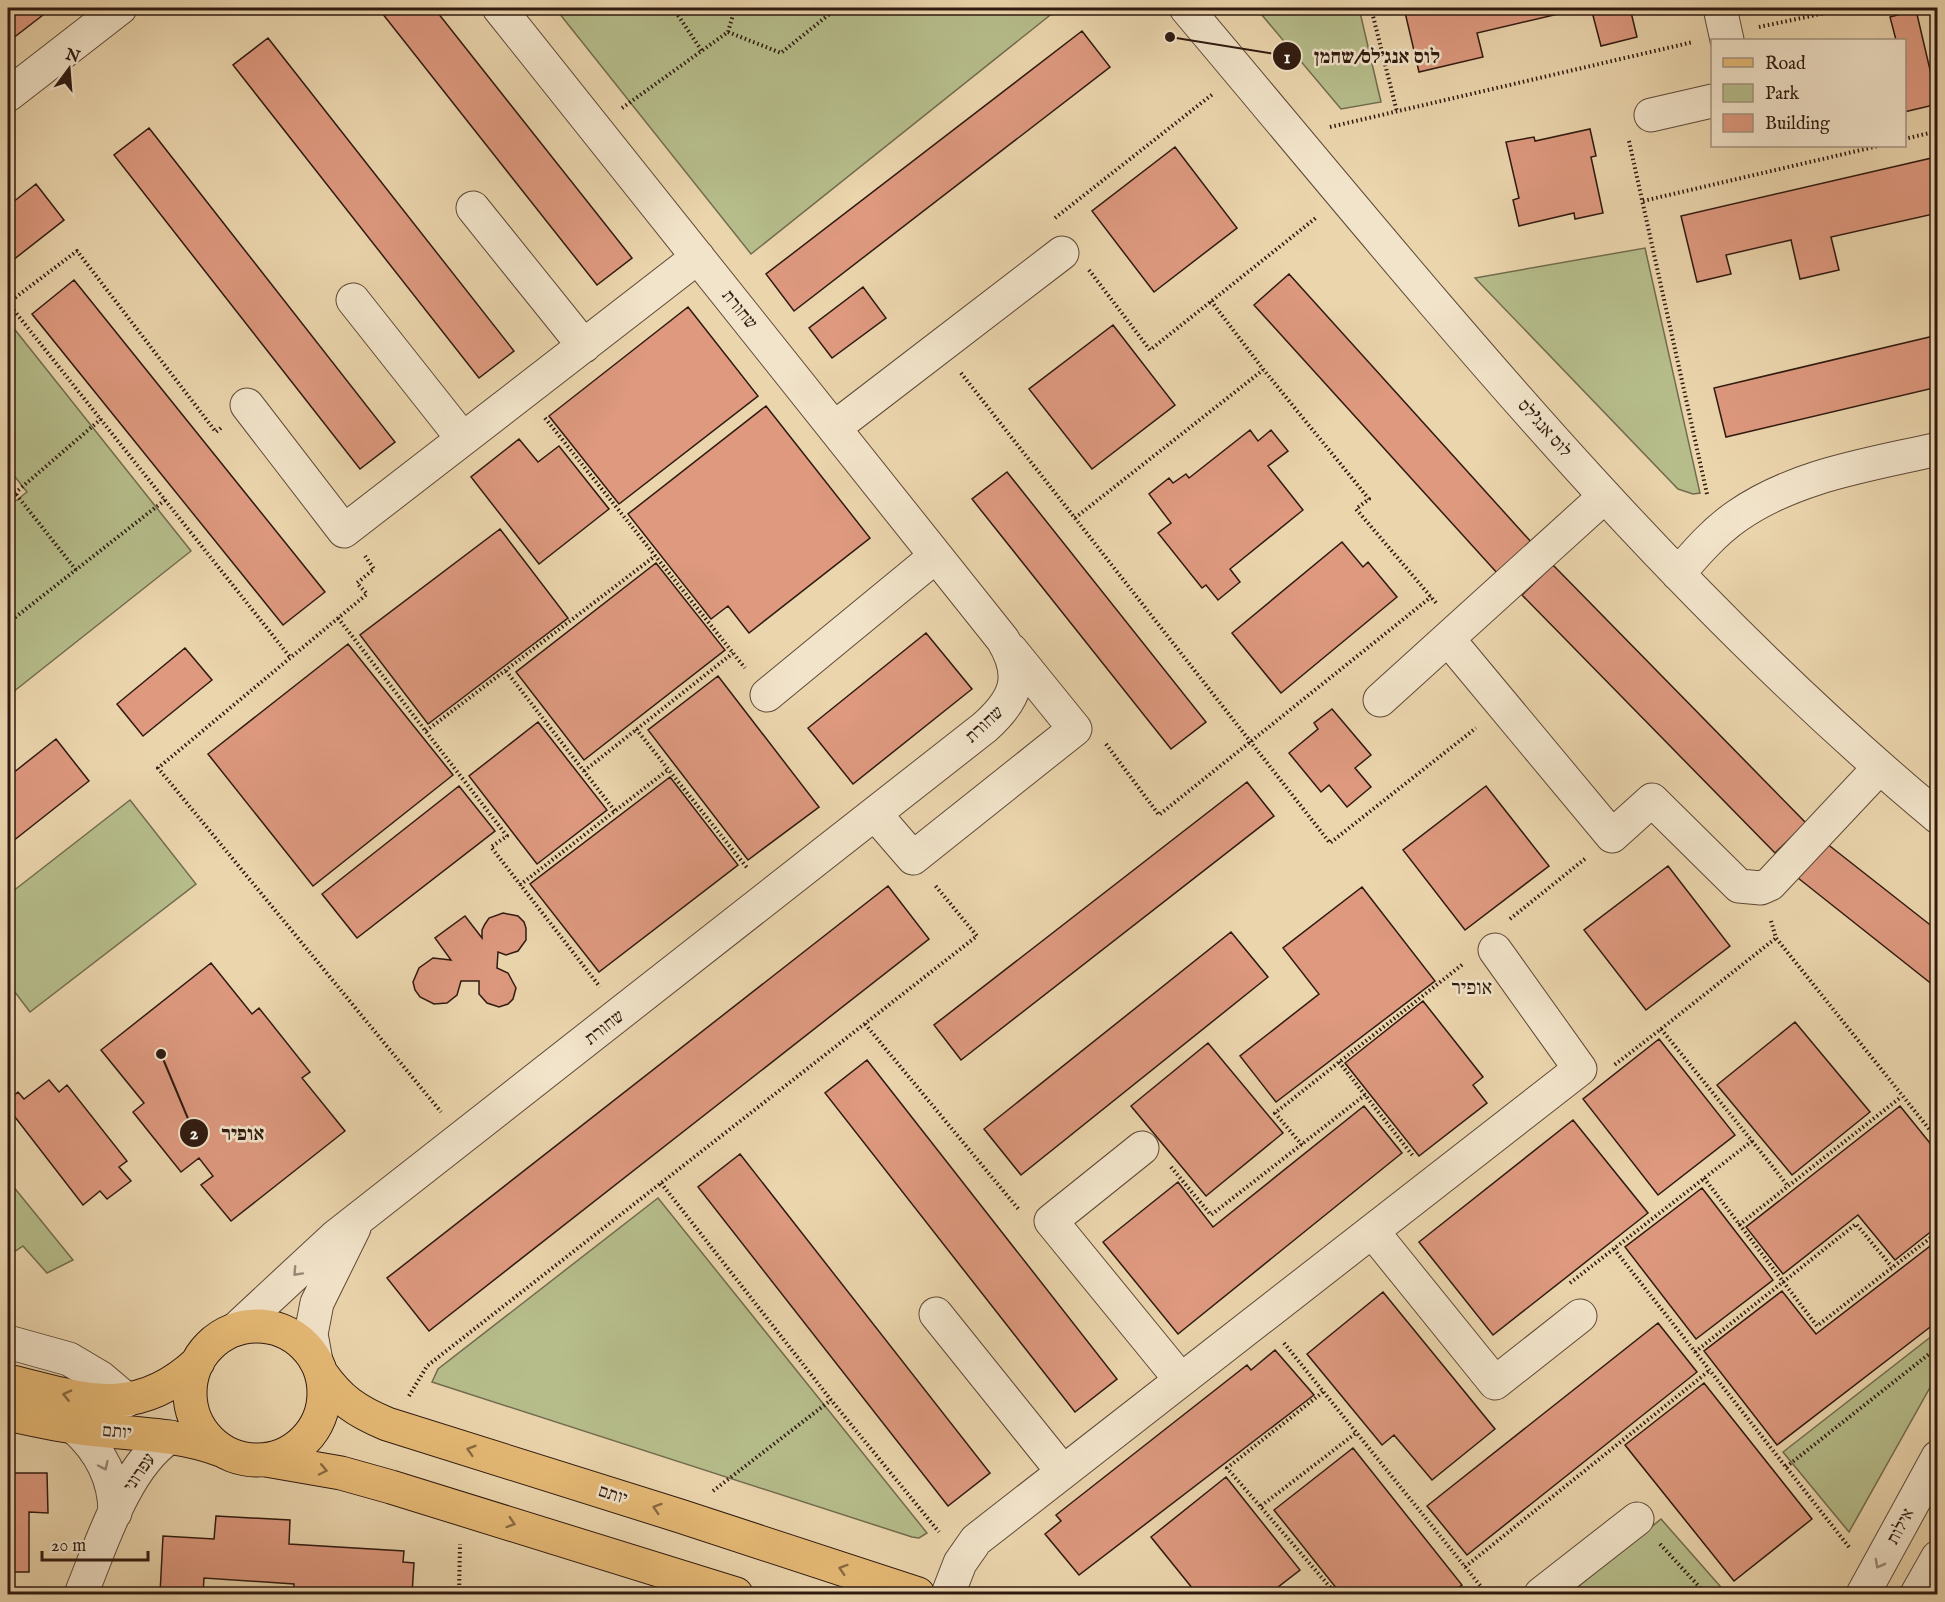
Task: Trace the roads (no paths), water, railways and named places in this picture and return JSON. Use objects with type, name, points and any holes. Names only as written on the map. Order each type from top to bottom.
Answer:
[{"type":"main road","points":[[266,1460],[278,1457],[295,1448],[310,1435],[322,1412],[324,1398],[319,1367],[300,1341],[276,1328],[249,1326],[236,1329],[214,1342],[198,1362],[192,1375],[190,1388],[194,1413],[206,1436],[226,1452],[239,1457],[292,1463],[341,1473],[461,1507],[736,1594]]},
{"type":"main road","name":"יותם","points":[[8,1382],[80,1398],[127,1400],[154,1393],[169,1385],[198,1362]]},
{"type":"main road","name":"יותם","points":[[319,1367],[333,1389],[352,1406],[372,1418],[918,1594]]},
{"type":"main road","name":"יותם","points":[[8,1414],[74,1427],[199,1442],[226,1452]]},
{"type":"street","points":[[8,95],[120,8]]},
{"type":"street","name":"שחורת","points":[[236,1329],[318,1251],[985,727],[1005,706],[1015,685],[1015,663],[1004,640],[499,8]]},
{"type":"street","name":"לוס אנג'לס","points":[[1185,8],[1507,386],[1605,496],[1678,574],[1785,681],[1879,768],[1938,817]]},
{"type":"street","points":[[1651,115],[1711,101]]},
{"type":"street","points":[[472,208],[584,346]]},
{"type":"street","points":[[834,428],[940,346],[1054,238]]},
{"type":"street","points":[[247,405],[344,531],[698,257]]},
{"type":"street","points":[[353,300],[463,439]]},
{"type":"street","points":[[1678,574],[1716,533],[1755,504],[1796,485],[1836,472],[1938,449]]},
{"type":"street","points":[[1380,700],[1605,496]]},
{"type":"street","points":[[767,695],[936,556]]},
{"type":"street","points":[[1453,635],[1504,706],[1612,836],[1652,800],[1739,886],[1761,888],[1770,884],[1879,768]]},
{"type":"street","points":[[875,814],[913,858],[1075,729],[1004,640]]},
{"type":"street","points":[[948,1594],[966,1552],[976,1540],[1580,1069],[1492,947]]},
{"type":"street","points":[[1142,1148],[1052,1221],[1181,1380]]},
{"type":"street","name":"שחורת","points":[[319,1367],[311,1334],[317,1303],[357,1221]]},
{"type":"street","points":[[1372,1231],[1495,1383],[1580,1316]]},
{"type":"street","points":[[936,1314],[1063,1472]]},
{"type":"street","points":[[8,1342],[69,1359],[101,1378],[127,1400]]},
{"type":"street","name":"עפרוני","points":[[74,1427],[93,1446],[106,1468],[113,1490],[115,1513]]},
{"type":"street","name":"עפרוני","points":[[81,1594],[115,1513],[143,1462],[156,1447],[170,1437]]},
{"type":"street","name":"אילות","points":[[1868,1586],[1938,1457]]},
{"type":"street","points":[[1541,1594],[1637,1519]]},
{"type":"street","points":[[1917,1594],[1938,1557]]},
{"type":"place","name":"לוס אנג׳לס/שחמן","points":[[1170,37]]},
{"type":"place","name":"אופיר","points":[[161,1054]]},
{"type":"district","name":"אופיר","points":[[1472,987]]}]
